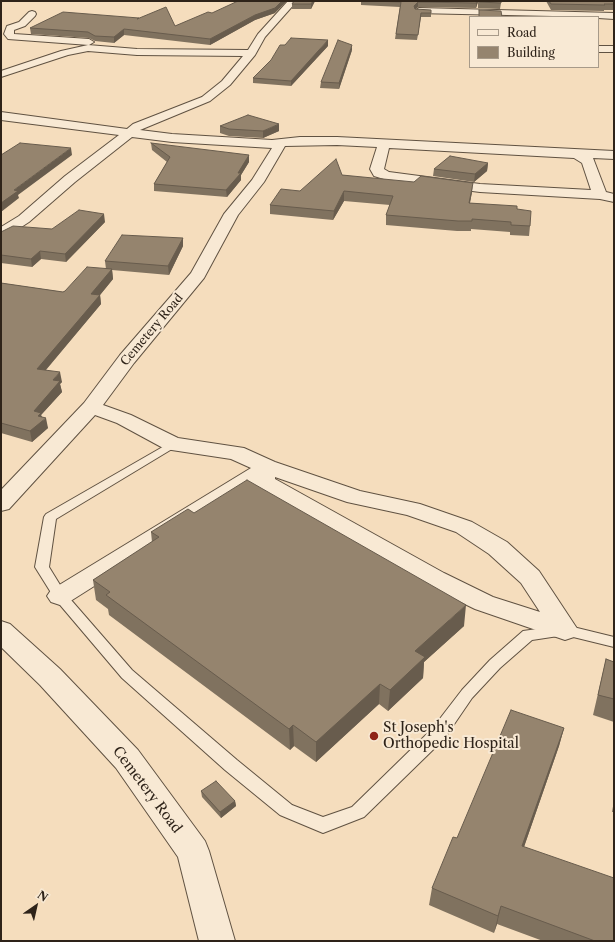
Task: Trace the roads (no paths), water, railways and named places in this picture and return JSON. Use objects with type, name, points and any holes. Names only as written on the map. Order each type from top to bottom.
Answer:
[{"type":"street","points":[[1,234],[24,219],[70,179],[130,133],[153,120],[206,99],[226,84],[251,53],[261,36],[293,1]]},
{"type":"street","points":[[419,11],[614,16]]},
{"type":"street","points":[[32,14],[22,24],[10,28],[9,34],[11,37],[91,43],[137,52],[251,53]]},
{"type":"street","points":[[1,74],[91,43]]},
{"type":"street","points":[[599,49],[614,49]]},
{"type":"street","points":[[1,116],[172,138],[272,144],[300,141],[614,155]]},
{"type":"street","name":"Cemetery Road","points":[[1,504],[91,407],[127,359],[198,275],[231,214],[256,182],[279,147],[272,144]]},
{"type":"street","points":[[384,144],[378,169],[379,173],[387,176],[480,188],[600,195],[614,198]]},
{"type":"street","points":[[577,154],[588,161],[600,195]]},
{"type":"street","points":[[91,407],[124,419],[173,444],[236,453],[267,467],[355,497],[412,509],[464,527],[498,548],[530,577],[565,630]]},
{"type":"street","points":[[60,596],[267,467]]},
{"type":"street","points":[[267,467],[263,482],[435,579],[484,603],[565,630]]},
{"type":"street","name":"Cemetery Road","points":[[1,631],[50,677],[127,759],[193,851],[217,941]]},
{"type":"lane","points":[[173,444],[50,517],[42,567],[60,596],[127,674],[225,760],[286,810],[323,825],[358,812],[438,734],[467,694],[495,664],[528,635],[565,630],[614,642]]},
{"type":"place","name":"St Joseph's Orthopedic Hospital","points":[[374,736]]}]
